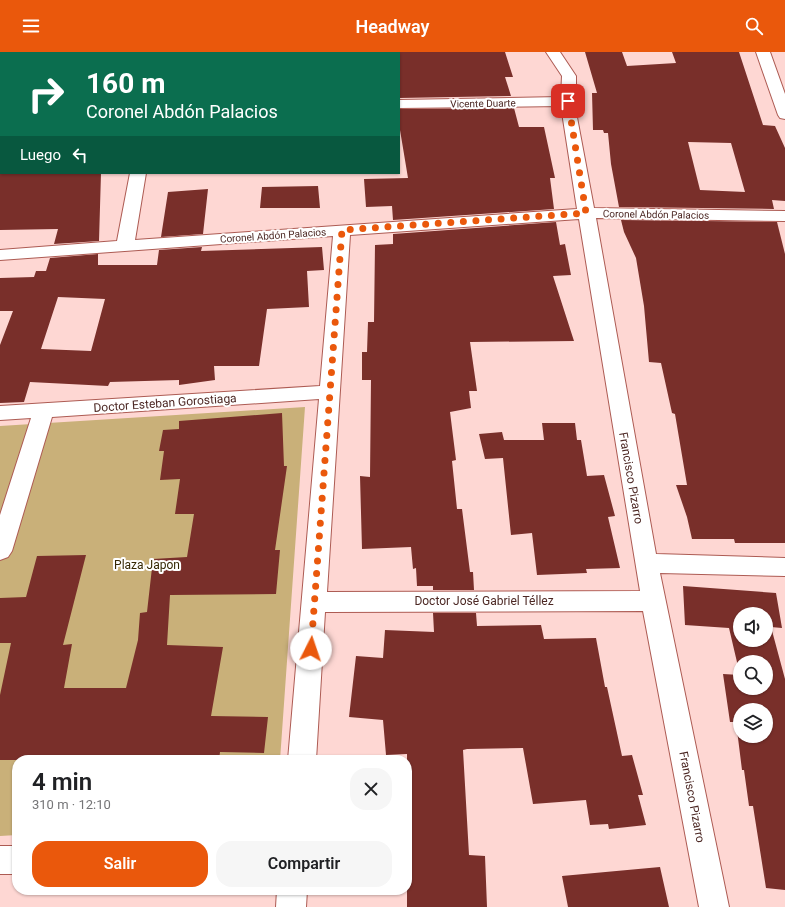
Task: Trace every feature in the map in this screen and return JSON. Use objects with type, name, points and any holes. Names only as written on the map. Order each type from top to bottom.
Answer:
[{"type":"street","name":"Francisco Pizarro","points":[[553,52],[568,76],[568,101],[646,563],[714,907]]},
{"type":"street","points":[[763,52],[785,115]]},
{"type":"street","points":[[770,72],[785,73]]},
{"type":"street","name":"Vicente Duarte","points":[[400,104],[568,101]]},
{"type":"street","points":[[125,246],[138,174]]},
{"type":"street","name":"Coronel Abdón Palacios","points":[[0,255],[586,213],[785,216]]},
{"type":"street","points":[[302,755],[342,230]]},
{"type":"street","name":"Doctor Esteban Gorostiaga","points":[[0,413],[330,392]]},
{"type":"street","points":[[0,551],[44,410]]},
{"type":"street","points":[[646,563],[785,567]]},
{"type":"street","name":"Doctor José Gabriel Téllez","points":[[314,602],[653,602]]},
{"type":"street","points":[[0,860],[12,860]]},
{"type":"street","points":[[291,907],[292,895]]},
{"type":"green space","name":"Plaza Japon","points":[[305,407],[280,755],[12,755],[12,835],[0,836],[0,426]]},
{"type":"building","points":[[400,52],[505,52],[513,77],[505,77],[511,96],[400,98]]},
{"type":"building","points":[[585,52],[622,52],[627,66],[676,63],[672,52],[739,52],[763,125],[775,126],[785,148],[785,201],[772,200],[774,209],[619,207],[611,164],[608,133],[604,133],[603,130],[593,130],[592,93],[597,93]],"holes":[[[688,142],[731,143],[745,192],[700,190]]]},
{"type":"building","points":[[514,108],[519,127],[544,127],[555,178],[550,178],[554,209],[393,220],[392,206],[366,207],[364,179],[408,178],[400,130],[400,109]]},
{"type":"building","points":[[0,174],[101,174],[99,241],[54,244],[58,229],[0,230]]},
{"type":"building","points":[[318,186],[320,208],[260,208],[262,187]]},
{"type":"building","points":[[208,189],[203,234],[161,237],[168,192]]},
{"type":"building","points":[[621,220],[777,222],[785,254],[785,543],[735,543],[734,539],[692,539],[687,517],[676,485],[687,485],[675,414],[672,413],[661,363],[649,362],[644,306],[636,258],[624,232]]},
{"type":"building","points":[[556,222],[560,245],[565,244],[571,275],[553,276],[574,341],[470,342],[477,391],[469,391],[471,408],[450,412],[456,460],[452,461],[457,509],[462,509],[470,572],[473,572],[474,590],[433,590],[433,586],[417,586],[416,568],[413,569],[411,547],[362,549],[360,476],[370,477],[371,380],[362,380],[362,352],[367,352],[368,322],[374,322],[375,245],[393,244],[393,234]]},
{"type":"building","points":[[202,247],[201,251],[322,247],[324,270],[307,271],[309,307],[267,309],[259,366],[214,366],[215,380],[179,385],[179,380],[110,382],[108,386],[30,382],[24,402],[0,403],[0,345],[13,311],[0,311],[0,278],[34,277],[36,271],[46,271],[50,258],[98,254],[98,265],[157,265],[159,250]],"holes":[[[58,297],[105,299],[91,351],[41,349]]]},
{"type":"building","points":[[282,413],[284,466],[287,466],[275,550],[280,550],[276,594],[170,595],[167,645],[223,647],[211,716],[268,717],[264,753],[220,752],[220,755],[12,755],[12,760],[0,760],[0,695],[11,643],[0,643],[0,598],[26,597],[37,556],[86,555],[63,645],[72,644],[64,688],[126,688],[138,640],[140,613],[147,612],[153,559],[187,557],[194,514],[175,514],[180,479],[160,480],[164,451],[159,451],[163,430],[179,429],[179,421]]},
{"type":"building","points":[[542,423],[575,423],[577,440],[581,440],[587,476],[604,475],[615,516],[608,517],[620,568],[586,569],[587,573],[537,575],[532,533],[511,535],[503,458],[485,459],[479,434],[502,432],[504,440],[544,440]]},
{"type":"building","points":[[683,586],[776,593],[782,628],[773,627],[773,607],[733,607],[733,645],[729,628],[685,625]]},
{"type":"building","points":[[433,613],[476,613],[477,626],[541,625],[544,639],[596,638],[605,687],[607,687],[622,756],[632,755],[643,795],[638,795],[646,825],[609,829],[608,824],[590,825],[586,800],[533,804],[523,748],[463,750],[469,855],[485,856],[487,907],[407,907],[407,895],[412,895],[412,755],[386,755],[383,720],[349,717],[356,656],[383,658],[385,630],[434,632]]},
{"type":"building","points":[[773,634],[785,679],[785,890],[766,888],[753,806],[749,806],[739,743],[773,743],[773,703],[733,703],[733,722],[730,722],[723,674],[733,675],[733,695],[773,695],[773,655],[735,655],[733,647],[773,647]]},
{"type":"building","points":[[660,867],[669,907],[568,907],[562,876]]},
{"type":"route","points":[[311,649],[342,230],[586,213],[568,101]]}]
